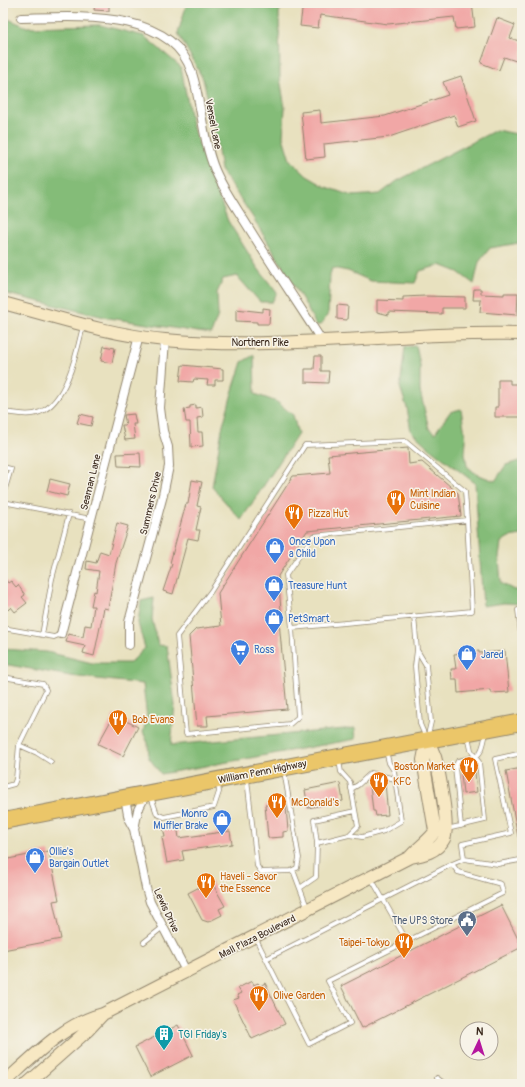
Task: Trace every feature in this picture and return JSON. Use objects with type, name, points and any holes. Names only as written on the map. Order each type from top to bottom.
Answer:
[{"type":"highway","name":"William Penn Highway","points":[[3,821],[522,722]]},
{"type":"main road","name":"Northern Pike","points":[[3,303],[83,324],[165,340],[204,342],[322,341],[453,334],[522,334]]},
{"type":"main road","points":[[427,740],[435,756],[447,829]]},
{"type":"main road","points":[[427,740],[423,760],[435,825],[434,834]]},
{"type":"main road","name":"Mall Plaza Boulevard","points":[[3,1084],[47,1045],[74,1025],[87,1018],[103,1014],[410,857],[424,855],[440,845],[445,837],[447,829]]},
{"type":"main road","name":"Mall Plaza Boulevard","points":[[410,857],[419,846],[434,834]]},
{"type":"main road","name":"Mall Plaza Boulevard","points":[[27,1084],[88,1030],[103,1014]]},
{"type":"street","name":"Vensel Lane","points":[[21,18],[83,17],[122,21],[143,27],[161,36],[182,53],[192,73],[214,170],[257,241],[322,341]]},
{"type":"street","name":"Seaman Lane","points":[[61,634],[139,336]]},
{"type":"street","name":"Summers Drive","points":[[129,645],[129,622],[150,545],[169,466],[168,447],[163,431],[160,408],[165,340]]},
{"type":"street","name":"Lewis Drive","points":[[134,830],[138,810],[148,793]]},
{"type":"street","name":"Lewis Drive","points":[[125,798],[129,820],[134,830],[148,895],[186,972]]},
{"type":"lane","points":[[3,412],[32,414],[40,412],[52,404],[57,398],[72,367],[83,324]]},
{"type":"lane","points":[[292,628],[472,611],[467,520],[465,491],[405,441],[305,445],[211,592],[177,636],[186,734],[290,724],[298,717],[292,628],[286,575],[313,536],[467,520]]},
{"type":"lane","points":[[3,467],[11,469],[5,489],[3,488]]},
{"type":"lane","points":[[3,502],[91,519]]},
{"type":"lane","points":[[42,635],[52,579],[69,514]]},
{"type":"lane","points":[[518,610],[522,643]]},
{"type":"lane","points":[[414,616],[417,650],[415,666],[420,724],[427,740]]},
{"type":"lane","points":[[3,628],[54,637],[61,634]]},
{"type":"lane","points":[[417,650],[426,665],[431,722],[427,740]]},
{"type":"lane","points":[[3,677],[43,684],[46,690],[19,746],[16,779],[14,784],[3,787]]},
{"type":"lane","points":[[461,826],[456,790],[456,763],[462,759],[475,757],[478,755],[482,749],[487,728]]},
{"type":"lane","points":[[434,834],[447,829],[485,820],[479,762],[471,750],[467,732]]},
{"type":"lane","points":[[19,746],[37,753],[51,762]]},
{"type":"lane","points":[[317,843],[349,835],[362,837],[384,831],[402,821],[395,779],[386,748]]},
{"type":"lane","points":[[464,859],[462,844],[511,833],[495,759],[522,753]]},
{"type":"lane","points":[[338,757],[341,772],[350,782],[358,826],[349,835]]},
{"type":"lane","points":[[283,767],[299,858],[295,869],[308,910]]},
{"type":"lane","points":[[351,789],[358,785],[371,773],[395,779]]},
{"type":"lane","points":[[246,774],[257,866],[261,872],[295,869]]},
{"type":"lane","points":[[148,793],[157,814],[164,817],[214,807],[219,792],[217,780]]},
{"type":"lane","points":[[300,888],[316,877],[317,843],[314,820],[355,811]]},
{"type":"lane","points":[[266,959],[464,859],[498,864],[520,860],[522,863]]},
{"type":"lane","points":[[255,937],[310,1044],[350,1023],[328,981],[503,893],[501,884],[458,872],[452,864]]},
{"type":"lane","points":[[371,878],[408,942]]},
{"type":"lane","points":[[144,942],[163,927]]},
{"type":"lane","points":[[437,1078],[445,1084]]},
{"type":"green space","points":[[187,3],[286,3],[279,12],[280,78],[285,108],[283,137],[290,160],[307,176],[326,187],[352,196],[380,194],[397,181],[496,130],[522,135],[522,245],[519,243],[490,248],[479,262],[474,284],[458,272],[440,265],[420,271],[415,283],[371,281],[348,271],[332,268],[330,275],[328,314],[321,325],[316,325],[304,302],[252,216],[221,170],[214,126],[203,79],[178,33]]},
{"type":"green space","points":[[3,10],[8,19],[27,27],[100,25],[144,36],[181,67],[192,125],[228,221],[257,267],[277,293],[272,302],[260,302],[237,276],[223,279],[217,293],[218,315],[211,334],[109,318],[3,293],[3,246],[7,243],[3,226]]},
{"type":"green space","points":[[416,346],[420,365],[420,391],[429,429],[435,433],[450,412],[461,409],[466,440],[465,453],[467,466],[476,474],[495,481],[506,465],[522,460],[522,535],[509,537],[501,542],[499,558],[501,583],[514,590],[522,590],[522,604],[504,603],[483,606],[475,483],[427,446],[411,431],[407,408],[400,387],[405,347]]},
{"type":"green space","points":[[254,355],[255,394],[277,402],[293,415],[298,434],[241,520],[212,487],[222,429],[232,393],[242,362]]},
{"type":"green space","points":[[154,598],[152,619],[158,645],[167,646],[175,705],[171,745],[355,728],[356,739],[161,774],[149,758],[148,743],[143,732],[147,718],[143,684],[70,676],[3,664],[3,649],[47,652],[92,663],[130,663],[145,648],[138,623],[141,601]]},
{"type":"building","points":[[95,3],[109,3],[109,11],[94,10]]},
{"type":"building","points":[[303,3],[472,3],[475,27],[456,29],[454,17],[388,24],[320,15],[318,28],[300,26]]},
{"type":"building","points":[[497,18],[515,25],[510,38],[522,42],[522,63],[504,57],[499,70],[481,63]]},
{"type":"building","points":[[461,76],[476,121],[458,127],[454,115],[389,137],[324,144],[325,157],[306,159],[301,112],[320,110],[321,123],[385,116],[448,95],[443,82]]},
{"type":"building","points":[[474,289],[481,289],[481,294],[504,295],[504,293],[518,293],[517,315],[480,312],[481,300],[473,300]]},
{"type":"building","points":[[403,297],[465,297],[465,308],[442,308],[442,314],[389,312],[389,315],[377,312],[377,300],[403,301]]},
{"type":"building","points":[[337,305],[348,306],[347,320],[337,319]]},
{"type":"building","points":[[263,308],[270,309],[269,324],[236,321],[236,309],[263,312]]},
{"type":"building","points":[[104,346],[115,348],[112,363],[101,361]]},
{"type":"building","points":[[315,356],[321,356],[321,371],[329,371],[328,383],[305,382],[305,369],[314,369]]},
{"type":"building","points":[[182,365],[223,369],[223,380],[215,380],[215,385],[207,385],[208,380],[194,379],[193,382],[180,381]]},
{"type":"building","points":[[498,380],[510,380],[510,384],[522,384],[522,417],[495,417],[495,407],[498,407]]},
{"type":"building","points":[[196,405],[196,408],[202,407],[203,417],[197,418],[198,432],[202,432],[203,446],[191,447],[190,422],[186,422],[184,409]]},
{"type":"building","points":[[80,414],[93,417],[91,426],[77,423]]},
{"type":"building","points":[[134,414],[136,424],[133,424],[135,439],[125,440],[122,425],[126,425],[124,415]]},
{"type":"building","points":[[408,448],[409,464],[422,462],[458,493],[461,516],[307,531],[278,576],[282,621],[279,621],[287,709],[207,716],[208,726],[197,726],[189,636],[196,629],[221,626],[218,593],[293,476],[330,473],[328,455]]},
{"type":"building","points":[[140,453],[141,467],[118,466],[117,454]]},
{"type":"building","points":[[50,479],[70,484],[67,496],[47,491]]},
{"type":"building","points":[[192,480],[202,482],[197,506],[201,507],[196,530],[200,530],[198,540],[188,538],[173,594],[163,591],[172,564],[170,563],[186,504],[188,504]]},
{"type":"building","points":[[117,523],[128,526],[116,563],[108,609],[104,608],[94,656],[83,653],[85,646],[66,642],[68,634],[83,637],[85,625],[91,626],[94,606],[91,606],[94,591],[96,592],[99,571],[86,569],[87,561],[96,563],[100,551],[109,554]]},
{"type":"building","points":[[3,576],[8,583],[11,581],[16,587],[18,585],[25,595],[22,597],[27,603],[15,612],[11,607],[8,610],[3,603]]},
{"type":"building","points":[[479,651],[479,653],[505,651],[509,692],[491,693],[490,690],[458,693],[457,679],[452,679],[451,669],[456,669],[454,654]]},
{"type":"building","name":"Bob Evans","points":[[114,715],[138,727],[123,756],[98,744]]},
{"type":"building","points":[[522,768],[522,837],[518,837],[506,771]]},
{"type":"building","name":"Boston Market","points":[[475,772],[477,792],[463,794],[461,773]]},
{"type":"building","points":[[340,783],[343,801],[308,808],[305,790]]},
{"type":"building","name":"KFC","points":[[385,783],[388,815],[376,816],[375,811],[373,811],[370,785]]},
{"type":"building","name":"McDonald's","points":[[276,804],[276,807],[286,806],[288,831],[283,832],[283,837],[268,838],[265,805]]},
{"type":"building","points":[[177,825],[179,838],[230,831],[232,844],[182,851],[184,860],[167,863],[162,837],[165,837],[163,827]]},
{"type":"building","points":[[49,851],[59,900],[53,901],[61,939],[3,950],[3,860]]},
{"type":"building","name":"Haveli - Savor the Essence","points":[[211,881],[225,906],[219,909],[222,915],[208,922],[202,920],[188,893]]},
{"type":"building","points":[[501,905],[522,947],[362,1028],[341,986]]},
{"type":"building","name":"Olive Garden","points":[[252,981],[254,985],[258,983],[260,986],[265,983],[285,1024],[252,1039],[233,1000],[239,998],[237,995],[241,993],[238,988]]},
{"type":"building","name":"TGI Friday's","points":[[178,1025],[193,1055],[150,1077],[135,1047]]},
{"type":"place","name":"Mint Indian Cuisine","points":[[396,516]]},
{"type":"place","name":"Pizza Hut","points":[[294,530]]},
{"type":"place","name":"Once Upon a Child","points":[[275,564]]},
{"type":"place","name":"Treasure Hunt","points":[[274,602]]},
{"type":"place","name":"PetSmart","points":[[274,635]]},
{"type":"place","name":"Ross","points":[[240,666]]},
{"type":"place","name":"Jared","points":[[467,671]]},
{"type":"place","name":"Bob Evans","points":[[118,736]]},
{"type":"place","name":"Boston Market","points":[[469,783]]},
{"type":"place","name":"KFC","points":[[379,798]]},
{"type":"place","name":"McDonald's","points":[[277,819]]},
{"type":"place","name":"Monro Muffler Brake","points":[[222,836]]},
{"type":"place","name":"Ollie's Bargain Outlet","points":[[35,874]]},
{"type":"place","name":"Haveli - Savor the Essence","points":[[206,899]]},
{"type":"place","name":"The UPS Store","points":[[467,937]]},
{"type":"place","name":"Taipei-Tokyo","points":[[404,959]]},
{"type":"place","name":"Olive Garden","points":[[259,1012]]},
{"type":"place","name":"TGI Friday's","points":[[164,1051]]}]
